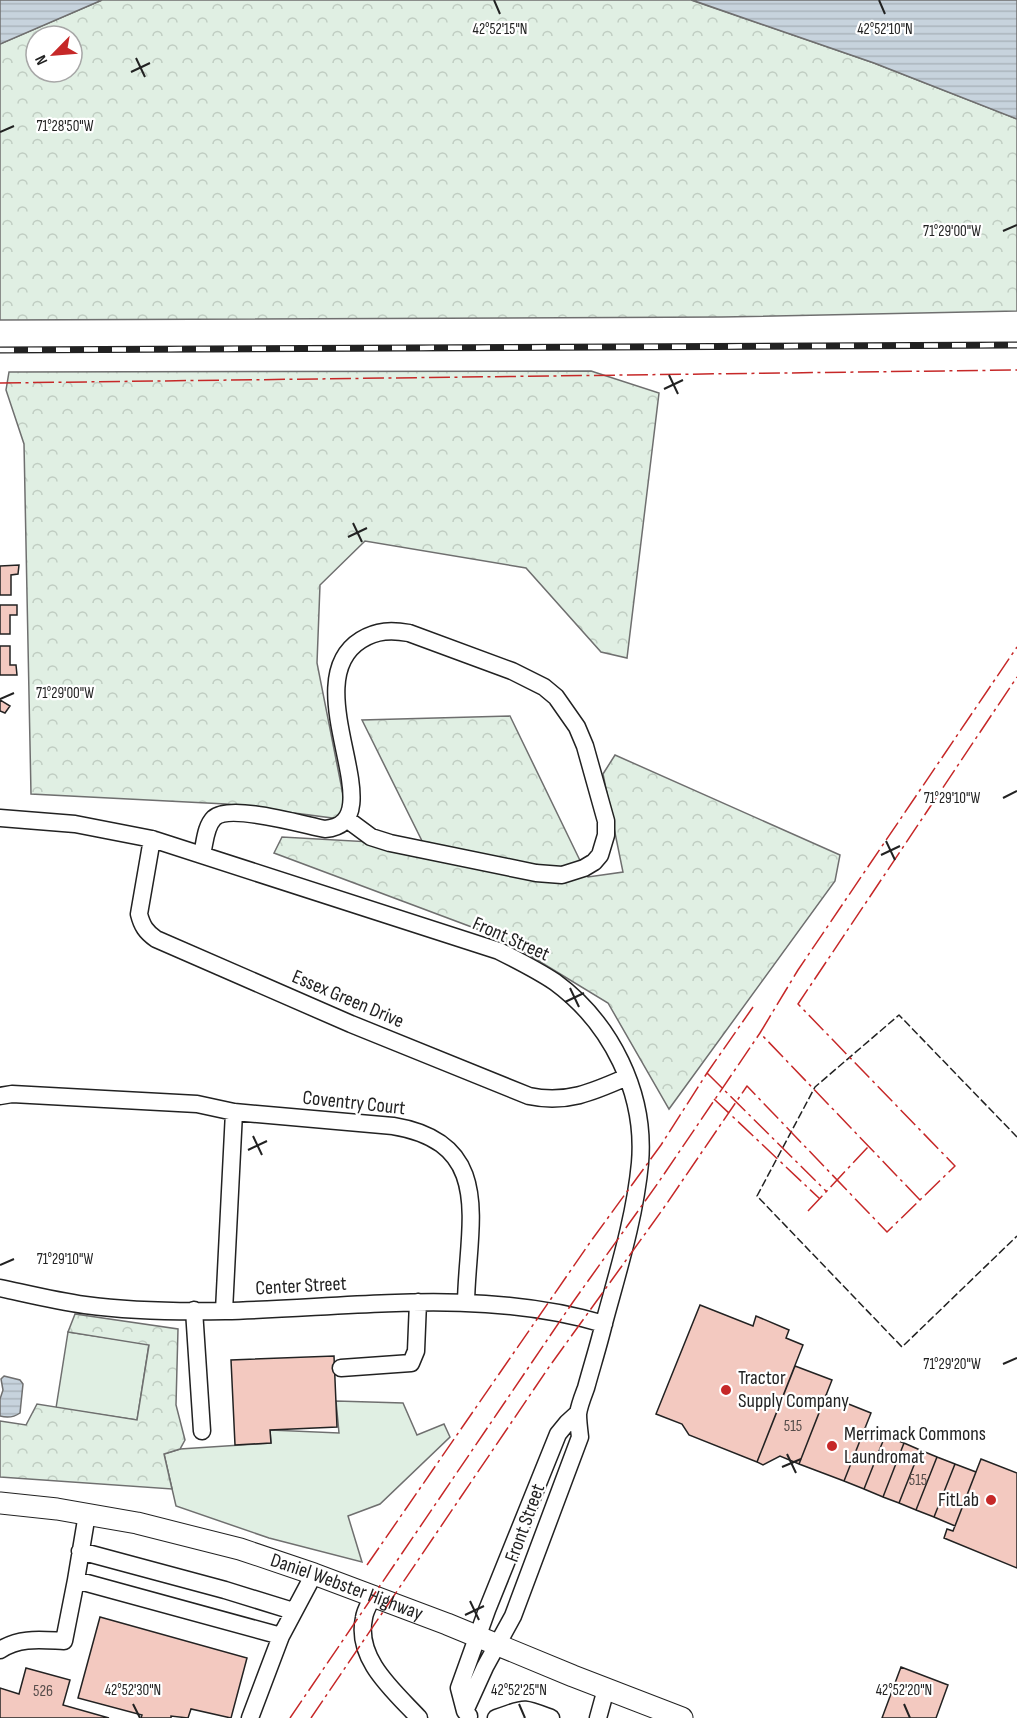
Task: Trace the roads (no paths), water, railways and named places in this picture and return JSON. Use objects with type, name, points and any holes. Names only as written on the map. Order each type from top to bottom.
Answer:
[{"type":"main road","name":"Daniel Webster Highway","points":[[0,1503],[137,1522],[251,1552],[373,1596],[682,1718]]},
{"type":"street","points":[[202,854],[209,826],[215,817],[225,813],[249,813],[326,829],[334,828],[348,820],[353,807],[352,790],[336,698],[336,675],[343,658],[354,644],[379,631],[394,630],[409,633],[512,670],[544,687],[556,698],[577,727],[585,746],[606,821],[606,835],[600,855],[594,862],[562,875],[536,873],[390,843],[371,837],[348,820]]},
{"type":"street","name":"Front Street","points":[[0,818],[75,824],[152,839],[499,951],[528,965],[578,1002],[599,1025],[615,1048],[636,1107],[640,1132],[640,1162],[631,1215],[604,1324],[578,1413],[580,1437],[513,1616],[488,1641]]},
{"type":"street","name":"Essex Green Drive","points":[[152,839],[139,914],[142,926],[156,939],[351,1024],[529,1096],[546,1100],[565,1099],[627,1077]]},
{"type":"street","name":"Coventry Court","points":[[0,1096],[12,1094],[197,1104],[234,1112],[393,1126],[417,1131],[443,1144],[453,1153],[468,1181],[470,1194],[466,1303]]},
{"type":"street","points":[[224,1311],[234,1112]]},
{"type":"street","name":"Center Street","points":[[0,1288],[106,1307],[224,1311],[418,1302],[466,1303],[559,1312],[604,1324]]},
{"type":"street","points":[[341,1368],[411,1363],[416,1351],[418,1302]]},
{"type":"street","points":[[194,1310],[202,1431]]},
{"type":"street","name":"Front Street","points":[[488,1641],[487,1610],[558,1434],[578,1413]]},
{"type":"street","points":[[0,1650],[16,1641],[29,1639],[64,1641],[87,1514]]},
{"type":"street","points":[[80,1551],[293,1611]]},
{"type":"street","points":[[250,1718],[281,1636],[314,1574]]},
{"type":"street","points":[[76,1580],[281,1636]]},
{"type":"street","points":[[373,1596],[364,1616],[363,1630],[371,1662],[419,1718]]},
{"type":"street","points":[[468,1714],[485,1666],[488,1641]]},
{"type":"street","points":[[598,1718],[606,1689]]},
{"type":"street","points":[[496,1718],[519,1708],[527,1708],[551,1718]]},
{"type":"railway","points":[[0,350],[1017,345]]},
{"type":"place","name":"Tractor Supply Company","points":[[726,1390]]},
{"type":"place","name":"Merrimack Commons Laundromat","points":[[832,1446]]},
{"type":"place","name":"FitLab","points":[[991,1500]]}]
